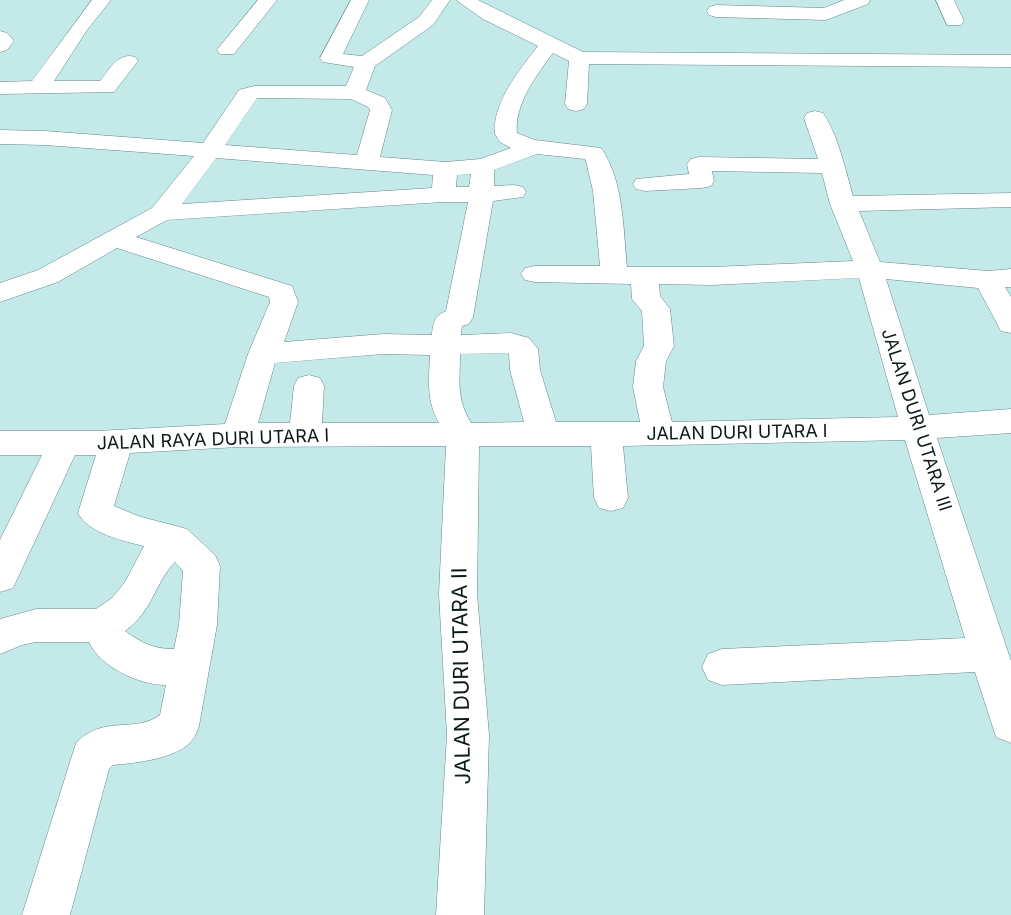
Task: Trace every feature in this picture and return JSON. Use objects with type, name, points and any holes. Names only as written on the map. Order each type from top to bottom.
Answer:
[{"type":"street","points":[[39,87],[80,27],[102,0]]},
{"type":"street","points":[[227,50],[268,0]]},
{"type":"street","points":[[360,0],[330,58],[366,63]]},
{"type":"street","points":[[354,93],[366,63],[426,21],[441,0]]},
{"type":"street","points":[[465,0],[490,15],[579,58],[1011,61]]},
{"type":"street","points":[[716,11],[826,14],[861,0]]},
{"type":"street","points":[[945,0],[954,21]]},
{"type":"street","points":[[0,37],[4,41],[0,46]]},
{"type":"street","points":[[551,44],[531,69],[505,121],[506,134],[510,139],[535,147],[593,153],[599,158],[606,191],[614,275]]},
{"type":"street","points":[[576,104],[579,58]]},
{"type":"street","points":[[0,88],[106,87],[128,61]]},
{"type":"street","points":[[0,293],[48,276],[161,213],[181,192],[211,151],[247,94],[254,92],[354,93],[378,103],[381,110],[366,163]]},
{"type":"street","name":"JALAN DURI UTARA III","points":[[815,118],[843,204],[870,269],[892,348],[1011,723]]},
{"type":"street","points":[[0,137],[45,138],[446,169],[483,166],[535,147]]},
{"type":"street","points":[[645,184],[702,182],[703,179],[697,165],[832,166]]},
{"type":"street","points":[[463,436],[446,407],[444,396],[445,345],[448,321],[459,316],[477,225],[483,166]]},
{"type":"street","points":[[443,195],[446,169]]},
{"type":"street","points":[[161,213],[514,192]]},
{"type":"street","points":[[843,204],[1011,200]]},
{"type":"street","points":[[113,239],[143,247],[214,273],[282,292],[284,302],[265,353],[261,355],[238,435]]},
{"type":"street","points":[[535,273],[745,275],[870,269],[999,279],[1011,324]]},
{"type":"street","points":[[644,275],[646,299],[656,309],[659,346],[651,361],[648,387],[658,435]]},
{"type":"street","points":[[265,353],[383,344],[519,345],[523,349],[525,370],[544,436]]},
{"type":"street","points":[[305,436],[309,386]]},
{"type":"street","name":"JALAN DURI UTARA I","points":[[463,436],[658,435],[919,428],[1011,421]]},
{"type":"street","name":"JALAN RAYA DURI UTARA I","points":[[0,443],[117,442],[238,435],[463,436]]},
{"type":"street","points":[[606,435],[611,498]]},
{"type":"street","name":"JALAN DURI UTARA II","points":[[460,915],[468,735],[458,594],[463,436]]},
{"type":"street","points":[[46,915],[91,758],[100,747],[156,740],[168,736],[178,726],[198,625],[202,566],[174,539],[132,529],[95,513],[117,442]]},
{"type":"street","points":[[0,577],[64,443]]},
{"type":"street","points":[[0,637],[11,631],[42,624],[102,626],[125,610],[138,593],[156,558],[174,539]]},
{"type":"street","points":[[102,626],[108,640],[137,661],[158,667],[188,667]]},
{"type":"street","points":[[722,667],[989,654]]}]
